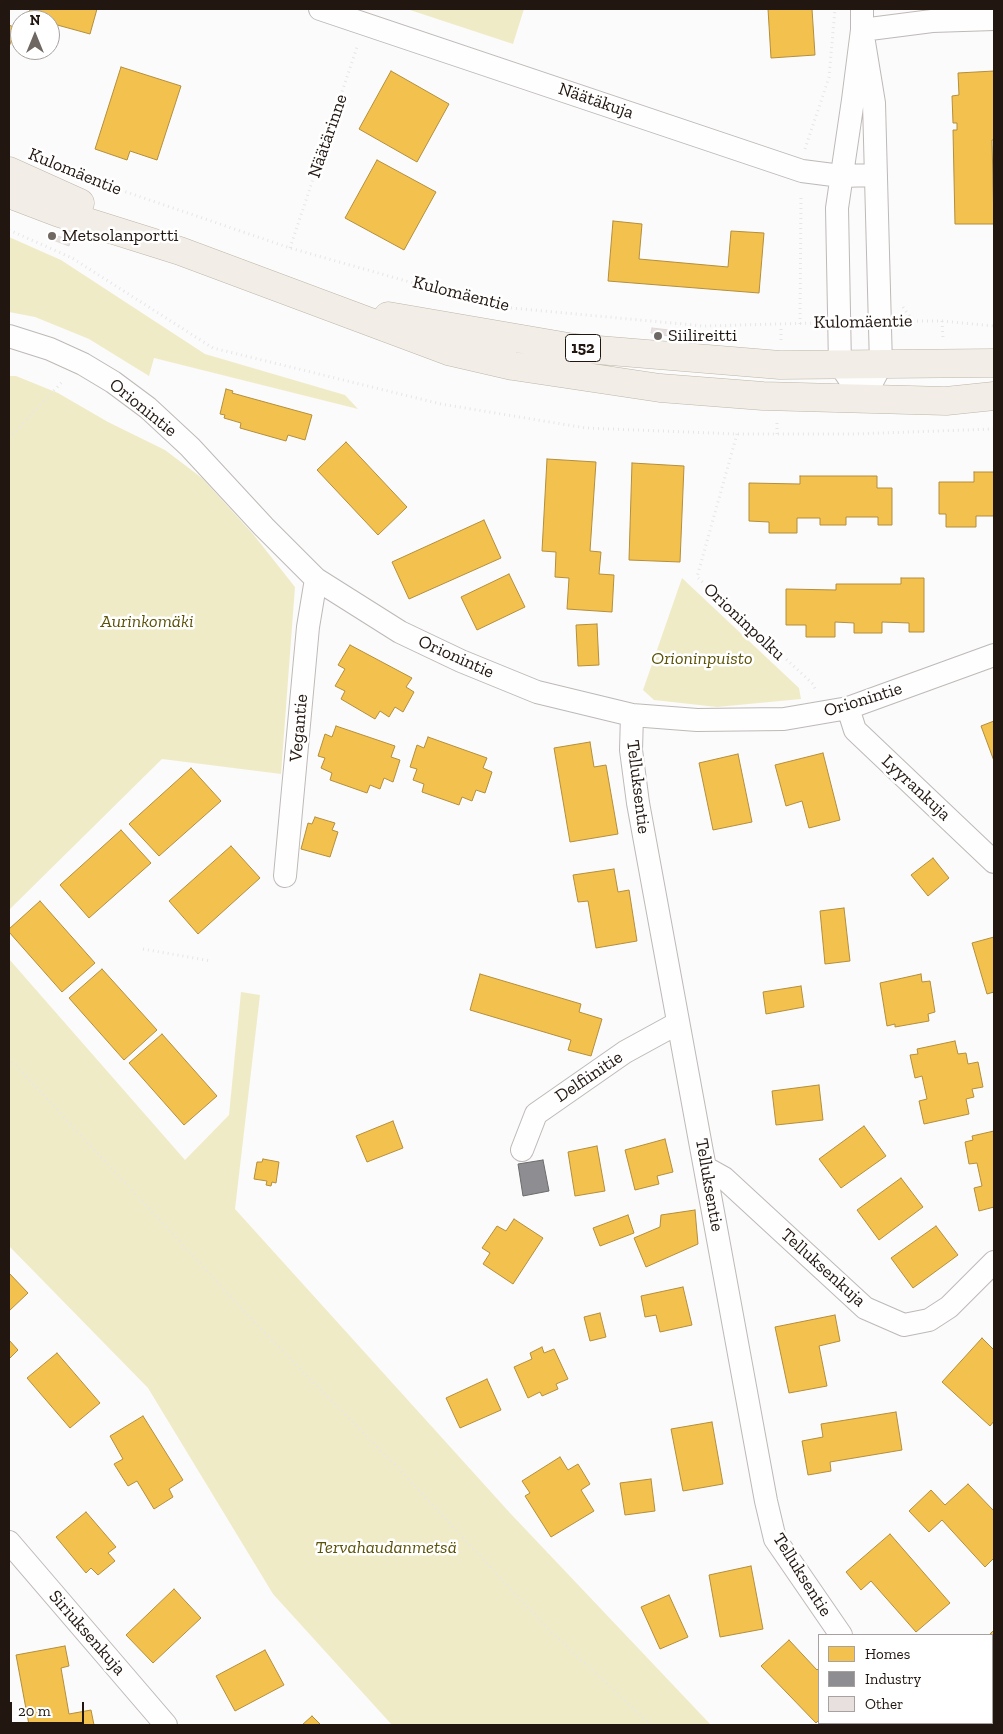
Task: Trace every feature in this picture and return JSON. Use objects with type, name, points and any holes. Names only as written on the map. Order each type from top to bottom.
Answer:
[{"type":"main road","name":"Kulomäentie","points":[[9,170],[180,251]]},
{"type":"main road","name":"Kulomäentie","points":[[9,194],[58,213],[180,251],[448,351],[513,366],[660,388],[763,396],[946,401],[994,396]]},
{"type":"main road","name":"Kulomäentie","points":[[328,306],[574,348],[780,365],[994,363]]},
{"type":"street","name":"Näätäkuja","points":[[320,9],[802,170],[841,176],[876,175]]},
{"type":"street","points":[[862,19],[932,21],[994,19]]},
{"type":"street","points":[[862,19],[874,103],[880,322],[880,365],[863,399],[840,365],[837,208],[862,19]]},
{"type":"street","name":"Orionintie","points":[[9,336],[50,349],[83,364],[113,382],[148,408],[190,447],[264,527],[316,579],[400,632],[461,661],[537,692],[632,715],[697,720],[749,721],[838,711],[994,655]]},
{"type":"street","name":"Vegantie","points":[[285,876],[308,627],[316,579]]},
{"type":"street","name":"Lyyrankuja","points":[[838,711],[855,730],[994,862]]},
{"type":"street","name":"Telluksentie","points":[[632,715],[631,750],[638,803],[706,1168],[741,1370],[775,1539],[840,1634]]},
{"type":"street","name":"Delfiinitie","points":[[522,1150],[536,1114],[625,1052],[678,1023]]},
{"type":"street","name":"Telluksenkuja","points":[[706,1168],[724,1178],[865,1308],[904,1325],[929,1320],[949,1307],[994,1262]]},
{"type":"street","name":"Siriuksenkuja","points":[[9,1542],[166,1725]]},
{"type":"path","name":"Näätärinne","points":[[290,248],[366,24]]},
{"type":"path","name":"Kulomäentie","points":[[91,180],[290,248],[492,306],[704,326],[840,323]]},
{"type":"path","name":"Kulomäentie","points":[[880,322],[942,321],[994,326]]},
{"type":"path","points":[[9,438],[64,379]]},
{"type":"path","name":"Orioninpolku","points":[[737,434],[696,577],[812,684],[838,711]]},
{"type":"path","points":[[143,950],[211,961]]},
{"type":"path","points":[[9,1058],[260,1328],[401,1471],[549,1630],[651,1725]]},
{"type":"green space","points":[[407,9],[524,9],[513,44]]},
{"type":"green space","points":[[9,237],[61,260],[205,354],[345,395],[358,409],[154,358],[149,376],[89,339],[35,317],[9,312]]},
{"type":"green space","name":"Aurinkomäki","points":[[9,376],[16,376],[58,393],[108,422],[165,450],[202,478],[253,534],[295,587],[281,774],[162,759],[9,910]]},
{"type":"green space","name":"Orioninpuisto","points":[[682,578],[799,688],[801,699],[717,707],[654,700],[643,690]]},
{"type":"green space","name":"Tervahaudanmetsä","points":[[9,959],[185,1160],[229,1115],[241,992],[260,995],[235,1209],[510,1513],[711,1725],[392,1725],[273,1594],[148,1388],[9,1246]]},
{"type":"building: Homes","points":[[97,9],[90,34],[60,26],[60,10],[30,10]]},
{"type":"building: Homes","points":[[768,9],[812,9],[815,55],[771,58]]},
{"type":"building: Homes","points":[[9,25],[10,44],[9,47]]},
{"type":"building: Homes","points":[[121,67],[181,86],[157,160],[130,151],[127,160],[95,149]]},
{"type":"building: Homes","points":[[391,71],[449,104],[417,162],[359,129]]},
{"type":"building: Homes","points":[[994,71],[994,140],[992,140],[994,224],[955,224],[953,130],[957,130],[957,123],[953,123],[952,96],[959,95],[958,73]]},
{"type":"building: Homes","points":[[377,160],[436,192],[404,250],[345,218]]},
{"type":"building: Homes","points":[[613,221],[642,224],[639,259],[728,267],[731,231],[764,233],[759,293],[608,281]]},
{"type":"building: Homes","points":[[226,389],[233,391],[232,393],[312,415],[305,440],[288,435],[286,441],[240,428],[241,423],[224,418],[225,415],[220,414]]},
{"type":"building: Homes","points":[[346,442],[407,507],[378,535],[317,470]]},
{"type":"building: Homes","points":[[547,459],[596,462],[590,551],[601,552],[599,574],[614,575],[612,612],[567,609],[569,578],[555,577],[556,552],[542,551]]},
{"type":"building: Homes","points":[[632,463],[684,466],[680,562],[629,560]]},
{"type":"building: Homes","points":[[974,472],[994,472],[994,516],[976,516],[976,527],[946,527],[946,514],[939,514],[939,482],[974,482]]},
{"type":"building: Homes","points":[[800,476],[877,476],[877,488],[892,488],[892,525],[878,525],[878,517],[846,517],[846,525],[820,525],[820,518],[797,518],[797,533],[769,533],[769,522],[749,521],[749,483],[800,484]]},
{"type":"building: Homes","points":[[484,520],[501,558],[409,599],[392,562]]},
{"type":"building: Homes","points":[[509,574],[525,607],[477,630],[461,597]]},
{"type":"building: Homes","points":[[901,578],[924,578],[924,632],[909,632],[909,623],[882,622],[882,633],[854,633],[854,623],[835,622],[835,637],[806,637],[806,625],[786,625],[786,589],[836,590],[836,584],[901,584]]},
{"type":"building: Homes","points":[[597,624],[599,665],[578,666],[576,625]]},
{"type":"building: Homes","points":[[350,645],[412,678],[406,687],[414,692],[403,712],[395,707],[389,717],[380,711],[375,719],[341,699],[345,691],[335,686],[345,669],[338,665]]},
{"type":"building: Homes","points":[[994,721],[994,761],[981,726]]},
{"type":"building: Homes","points":[[336,726],[395,746],[391,757],[400,760],[393,782],[384,778],[380,789],[370,785],[367,793],[330,780],[332,773],[321,768],[325,758],[318,756],[325,734],[332,737]]},
{"type":"building: Homes","points":[[428,737],[487,758],[483,768],[492,772],[485,793],[476,790],[472,801],[462,797],[459,805],[422,792],[424,784],[413,780],[417,769],[410,767],[417,745],[424,748]]},
{"type":"building: Homes","points":[[590,742],[594,767],[606,765],[618,834],[570,842],[554,748]]},
{"type":"building: Homes","points":[[823,753],[840,820],[809,828],[802,801],[786,806],[775,765]]},
{"type":"building: Homes","points":[[738,754],[752,822],[713,830],[699,763]]},
{"type":"building: Homes","points":[[191,768],[221,801],[159,856],[129,824]]},
{"type":"building: Homes","points":[[315,817],[335,823],[332,830],[338,832],[330,857],[301,849],[308,823],[312,824]]},
{"type":"building: Homes","points":[[121,830],[151,863],[89,918],[60,885]]},
{"type":"building: Homes","points":[[231,846],[260,878],[198,934],[169,901]]},
{"type":"building: Homes","points":[[933,858],[949,878],[928,896],[911,875]]},
{"type":"building: Homes","points":[[614,869],[618,892],[629,890],[637,941],[596,948],[588,901],[578,902],[573,875]]},
{"type":"building: Homes","points":[[40,901],[95,963],[62,992],[9,932],[9,929]]},
{"type":"building: Homes","points":[[844,908],[850,961],[825,964],[820,911]]},
{"type":"building: Homes","points":[[994,937],[994,992],[987,994],[972,943]]},
{"type":"building: Homes","points":[[102,969],[157,1030],[124,1060],[69,998]]},
{"type":"building: Homes","points":[[480,974],[581,1004],[579,1012],[602,1019],[591,1056],[568,1050],[571,1040],[470,1010]]},
{"type":"building: Homes","points":[[921,974],[922,982],[930,981],[935,1012],[928,1014],[929,1021],[895,1027],[895,1024],[887,1026],[880,983]]},
{"type":"building: Homes","points":[[801,986],[804,1007],[766,1014],[763,992]]},
{"type":"building: Homes","points":[[162,1034],[217,1096],[184,1125],[129,1063]]},
{"type":"building: Homes","points":[[955,1041],[958,1054],[966,1053],[968,1064],[978,1062],[983,1087],[972,1089],[974,1097],[966,1099],[969,1114],[924,1124],[919,1101],[927,1099],[922,1076],[915,1078],[910,1055],[918,1054],[917,1049]]},
{"type":"building: Homes","points":[[819,1085],[823,1120],[776,1125],[772,1091]]},
{"type":"building: Homes","points":[[393,1121],[403,1148],[367,1162],[356,1136]]},
{"type":"building: Homes","points":[[864,1126],[886,1156],[841,1188],[819,1159]]},
{"type":"building: Homes","points":[[994,1131],[994,1207],[979,1211],[974,1188],[982,1186],[977,1163],[969,1164],[965,1142],[973,1140],[972,1136]]},
{"type":"building: Homes","points":[[665,1139],[673,1172],[657,1176],[659,1184],[635,1190],[625,1150]]},
{"type":"building: Homes","points":[[597,1146],[605,1191],[575,1196],[568,1152]]},
{"type":"building: Homes","points":[[263,1159],[279,1162],[276,1183],[272,1182],[271,1186],[266,1185],[267,1181],[254,1179],[257,1162],[262,1162]]},
{"type":"building: Homes","points":[[901,1178],[923,1207],[879,1240],[857,1210]]},
{"type":"building: Homes","points":[[695,1210],[698,1244],[646,1267],[634,1238],[660,1227],[661,1215]]},
{"type":"building: Homes","points":[[628,1215],[634,1233],[600,1246],[593,1228]]},
{"type":"building: Homes","points":[[514,1219],[543,1238],[513,1284],[483,1264],[490,1253],[482,1248],[497,1226],[506,1231]]},
{"type":"building: Homes","points":[[936,1226],[958,1255],[913,1288],[891,1258]]},
{"type":"building: Homes","points":[[9,1273],[28,1293],[9,1311]]},
{"type":"building: Homes","points":[[683,1287],[692,1325],[660,1332],[656,1315],[645,1317],[641,1296]]},
{"type":"building: Homes","points":[[600,1313],[606,1337],[590,1341],[584,1317]]},
{"type":"building: Homes","points":[[835,1315],[840,1341],[819,1346],[827,1386],[789,1393],[775,1327]]},
{"type":"building: Homes","points":[[982,1338],[994,1350],[994,1421],[990,1426],[942,1382]]},
{"type":"building: Homes","points":[[9,1340],[18,1350],[9,1359]]},
{"type":"building: Homes","points":[[542,1347],[544,1353],[554,1349],[568,1379],[556,1384],[558,1389],[542,1396],[540,1392],[528,1398],[514,1367],[532,1359],[530,1353]]},
{"type":"building: Homes","points":[[57,1353],[100,1403],[70,1428],[27,1378]]},
{"type":"building: Homes","points":[[487,1379],[501,1410],[460,1428],[446,1398]]},
{"type":"building: Homes","points":[[896,1412],[902,1450],[830,1462],[831,1471],[808,1475],[802,1441],[823,1437],[821,1424]]},
{"type":"building: Homes","points":[[143,1416],[183,1480],[169,1489],[173,1497],[154,1509],[137,1481],[128,1486],[114,1464],[123,1459],[110,1436]]},
{"type":"building: Homes","points":[[712,1422],[723,1484],[683,1491],[671,1429]]},
{"type":"building: Homes","points":[[560,1457],[568,1470],[578,1464],[590,1484],[581,1490],[594,1511],[551,1537],[525,1496],[530,1493],[522,1481]]},
{"type":"building: Homes","points":[[651,1479],[655,1511],[625,1515],[620,1483]]},
{"type":"building: Homes","points":[[968,1484],[994,1511],[994,1558],[985,1567],[942,1520],[929,1532],[909,1511],[931,1490],[945,1505]]},
{"type":"building: Homes","points":[[86,1512],[116,1547],[108,1553],[115,1561],[98,1575],[91,1568],[86,1573],[56,1537]]},
{"type":"building: Homes","points":[[890,1534],[950,1603],[916,1632],[871,1581],[861,1590],[846,1572]]},
{"type":"building: Homes","points":[[751,1566],[763,1629],[720,1637],[709,1575]]},
{"type":"building: Homes","points":[[174,1589],[201,1618],[153,1663],[126,1635]]},
{"type":"building: Homes","points":[[669,1595],[688,1637],[660,1649],[641,1607]]},
{"type":"building: Homes","points":[[994,1630],[993,1682],[993,1634],[990,1634]]},
{"type":"building: Homes","points":[[789,1640],[818,1669],[818,1721],[816,1723],[761,1666]]},
{"type":"building: Homes","points":[[65,1646],[69,1666],[61,1668],[69,1714],[91,1710],[94,1725],[29,1725],[16,1655]]},
{"type":"building: Homes","points":[[265,1650],[284,1685],[235,1711],[216,1676]]},
{"type":"building: Homes","points":[[312,1716],[321,1725],[302,1725]]},
{"type":"building: Industry","points":[[543,1160],[549,1191],[523,1196],[518,1164]]},
{"type":"building: Other","points":[[54,235],[71,240],[69,246],[53,240]]},
{"type":"building: Other","points":[[652,328],[669,330],[669,336],[651,333]]},
{"type":"place","name":"Metsolanportti","points":[[52,236]]},
{"type":"place","name":"Siilireitti","points":[[658,336]]}]
